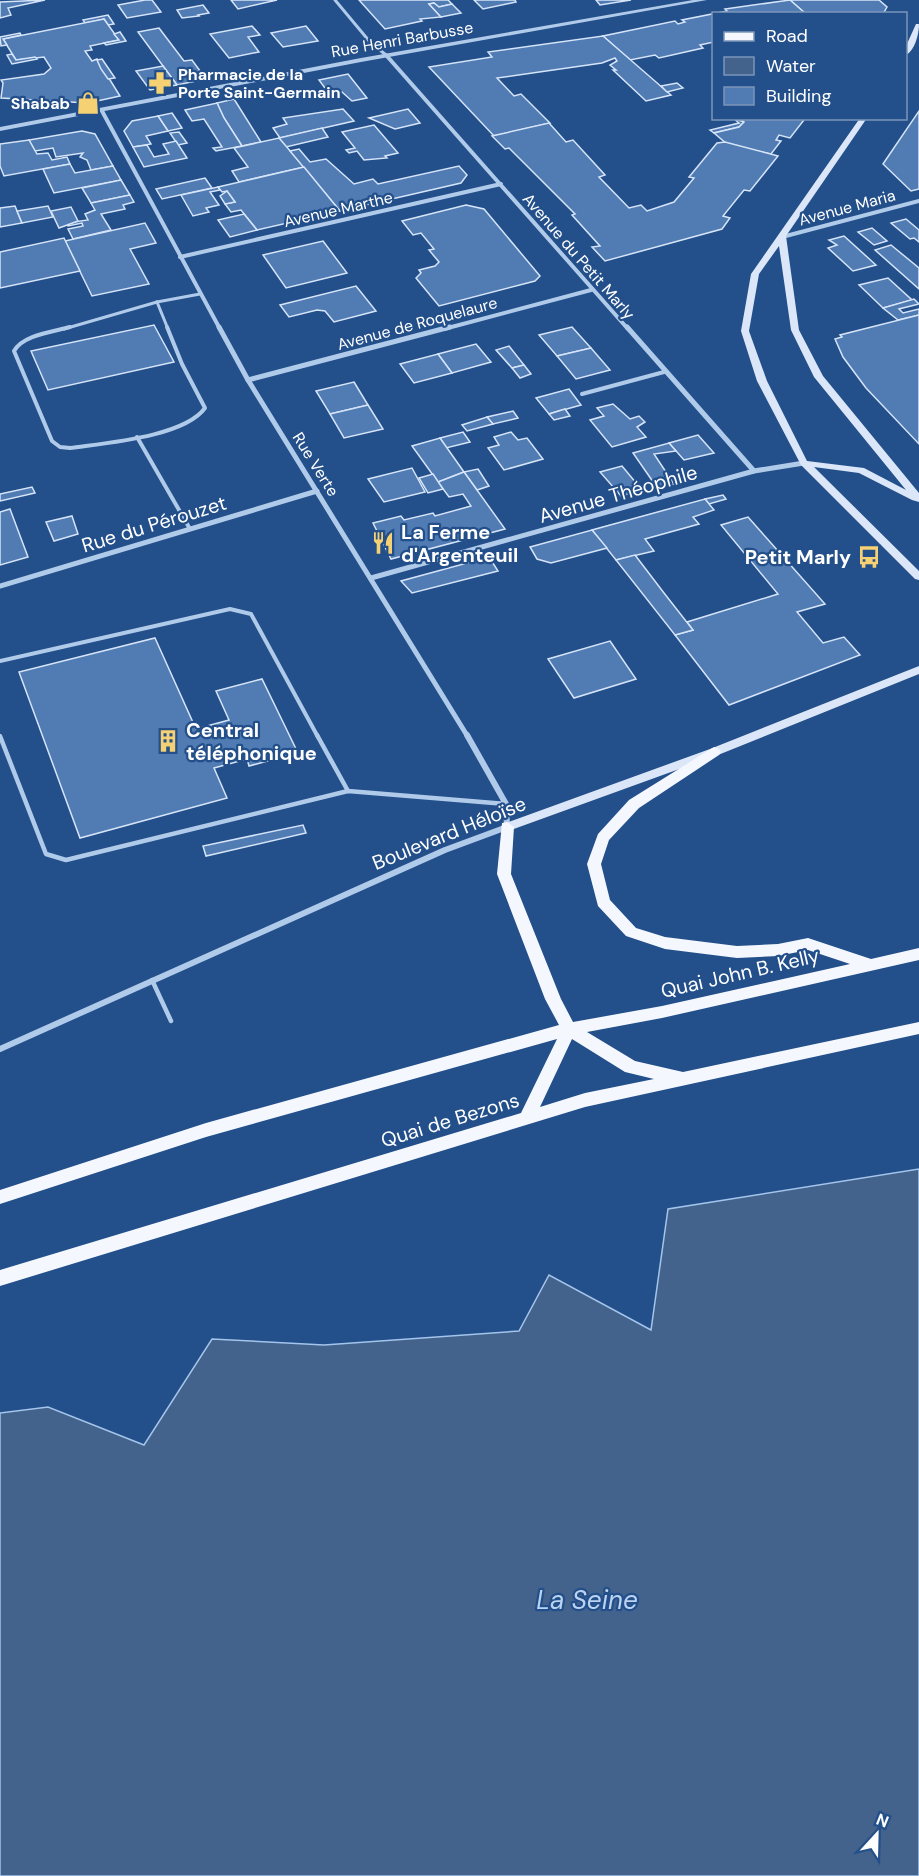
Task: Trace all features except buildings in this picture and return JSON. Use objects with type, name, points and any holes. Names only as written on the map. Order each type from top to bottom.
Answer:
[{"type":"main road","points":[[907,51],[919,26]]},
{"type":"main road","points":[[863,120],[755,273],[745,331],[762,381],[804,462],[919,577]]},
{"type":"main road","points":[[782,237],[795,330],[819,377],[919,500]]},
{"type":"main road","points":[[804,462],[861,470],[919,500]]},
{"type":"main road","name":"Boulevard Héloïse","points":[[507,827],[714,752],[919,670]]},
{"type":"main road","points":[[714,752],[634,804],[603,838],[594,864],[603,902],[631,932],[665,943],[737,952],[778,950],[808,944],[869,964]]},
{"type":"main road","points":[[507,827],[504,874],[553,999],[569,1029],[631,1067],[686,1079]]},
{"type":"main road","name":"Quai John B. Kelly","points":[[569,1029],[662,1012],[919,954]]},
{"type":"main road","name":"Quai de Bezons","points":[[0,1278],[585,1100],[919,1028]]},
{"type":"main road","points":[[527,1118],[569,1029]]},
{"type":"main road","points":[[0,1197],[206,1130],[569,1029]]},
{"type":"street","name":"Rue Henri Barbusse","points":[[0,129],[386,55],[704,0]]},
{"type":"street","name":"Avenue du Petit Marly","points":[[386,55],[501,184],[591,290],[754,471]]},
{"type":"street","name":"Rue Verte","points":[[102,111],[248,380],[494,778],[506,804],[507,827]]},
{"type":"street","name":"Avenue Marthe","points":[[180,257],[501,184]]},
{"type":"street","name":"Avenue Maria","points":[[782,237],[919,201]]},
{"type":"street","name":"Avenue de Roquelaure","points":[[248,380],[591,290]]},
{"type":"street","name":"Avenue Théophile","points":[[371,578],[754,471],[804,462]]},
{"type":"street","name":"Rue du Pérouzet","points":[[0,586],[317,491]]},
{"type":"street","name":"Boulevard Héloïse","points":[[0,1049],[445,850],[507,827]]},
{"type":"lane","points":[[335,0],[370,42],[386,55]]},
{"type":"lane","points":[[157,303],[205,408],[201,416],[193,422],[137,437],[70,448],[60,447],[52,441],[14,351],[18,344],[28,339],[157,303],[200,294]]},
{"type":"lane","points":[[582,394],[664,372]]},
{"type":"lane","points":[[137,437],[190,529]]},
{"type":"lane","points":[[0,661],[230,609],[251,614],[348,791]]},
{"type":"lane","points":[[0,736],[46,854],[66,860],[348,791],[506,804]]},
{"type":"lane","points":[[152,980],[171,1021]]},
{"type":"water","name":"La Seine","points":[[919,1169],[919,1876],[0,1876],[0,1413],[48,1407],[144,1445],[212,1339],[324,1345],[519,1331],[549,1275],[651,1330],[668,1209]]},
{"type":"place","name":"Pharmacie de la Porte Saint-Germain","points":[[160,83]]},
{"type":"place","name":"Shabab","points":[[88,103]]},
{"type":"place","name":"La Ferme d'Argenteuil","points":[[383,543]]},
{"type":"place","name":"Petit Marly","points":[[869,557]]},
{"type":"place","name":"Central téléphonique","points":[[168,741]]}]
